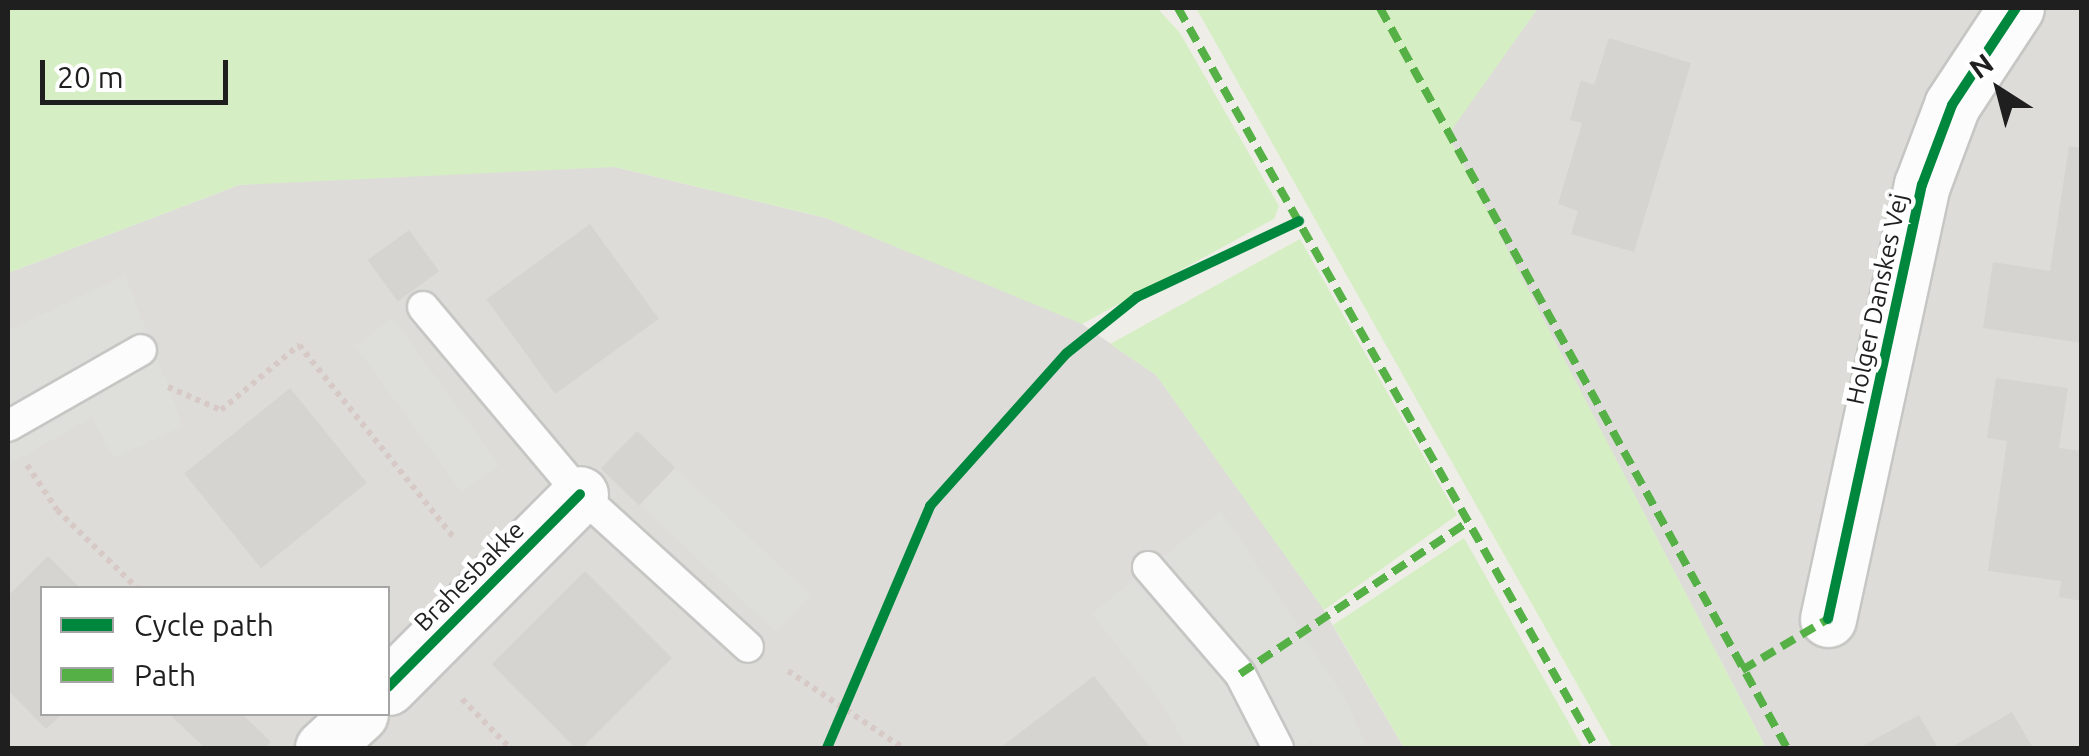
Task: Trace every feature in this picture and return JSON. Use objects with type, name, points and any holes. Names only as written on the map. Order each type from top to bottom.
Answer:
[{"type":"street","name":"Holger Danskes Vej","points":[[1828,620],[1922,185],[1952,105],[2016,8]]},
{"type":"street","name":"Brahesbakke","points":[[390,685],[580,494]]},
{"type":"street","points":[[323,748],[358,716]]},
{"type":"lane","points":[[422,307],[580,494],[748,647]]},
{"type":"lane","points":[[12,438],[128,358]]},
{"type":"lane","points":[[1148,567],[1240,674],[1278,748]]},
{"type":"path","points":[[128,358],[221,410],[299,345],[491,582]]},
{"type":"path","points":[[12,438],[56,510],[136,586]]},
{"type":"path","points":[[748,647],[903,748]]},
{"type":"path","points":[[838,720],[851,687]]},
{"type":"shaded area","points":[[1538,8],[2081,8],[2081,748],[1766,748],[1447,135]]},
{"type":"shaded area","points":[[483,163],[615,167],[826,218],[1066,313],[1156,375],[1297,564],[1404,748],[8,748],[8,273],[239,185]]},
{"type":"shaded area","points":[[125,275],[183,426],[114,458],[92,417],[8,465],[8,331]]},
{"type":"shaded area","points":[[393,318],[499,464],[461,492],[355,346]]},
{"type":"shaded area","points":[[675,468],[811,595],[776,632],[640,505]]},
{"type":"shaded area","points":[[1221,511],[1344,696],[1368,748],[1315,748],[1311,740],[1296,748],[1187,748],[1163,705],[1092,613]]},
{"type":"green space","points":[[8,8],[1157,8],[1180,33],[1279,206],[1274,219],[1082,324],[826,218],[615,167],[239,185],[8,273]]},
{"type":"green space","points":[[1196,8],[1538,8],[1448,135],[1766,748],[1613,748]]},
{"type":"green space","points":[[1300,239],[1457,515],[1324,610],[1156,375],[1110,344]]},
{"type":"green space","points":[[1464,538],[1583,748],[1404,748],[1333,625]]},
{"type":"building","points":[[1609,38],[1691,63],[1634,252],[1571,234],[1578,211],[1558,204],[1582,123],[1570,120],[1581,80],[1594,85]]},
{"type":"building","points":[[2069,146],[2082,148],[2082,343],[1983,328],[1993,262],[2050,271]]},
{"type":"building","points":[[590,224],[659,319],[555,394],[486,299]]},
{"type":"building","points":[[409,230],[439,271],[398,301],[368,260]]},
{"type":"building","points":[[1996,378],[2068,388],[2059,448],[2082,451],[2082,601],[2059,597],[2061,581],[1988,571],[2007,441],[1987,438]]},
{"type":"building","points":[[290,388],[367,483],[261,568],[184,474]]},
{"type":"building","points":[[637,431],[675,468],[639,505],[601,468]]},
{"type":"building","points":[[48,556],[78,586],[40,586],[40,716],[60,716],[46,729],[8,690],[8,596]]},
{"type":"building","points":[[585,571],[672,658],[582,748],[575,748],[492,664]]},
{"type":"building","points":[[1094,676],[1151,748],[1000,748]]},
{"type":"building","points":[[2012,712],[2033,748],[1950,748]]},
{"type":"building","points":[[1919,715],[1938,748],[1859,748]]},
{"type":"building","points":[[171,716],[244,716],[271,742],[265,748],[205,748]]},
{"type":"marked path","points":[[1178,8],[1596,748]]},
{"type":"marked path","points":[[1380,8],[1787,748]]},
{"type":"marked path","points":[[1240,674],[1468,522]]},
{"type":"marked path","points":[[1742,670],[1828,619]]},
{"type":"cycle path","points":[[1828,619],[1922,185],[1952,105],[2016,8]]},
{"type":"cycle path","points":[[827,748],[930,506],[1067,353],[1137,297],[1299,221]]},
{"type":"cycle path","points":[[390,685],[580,494]]}]
